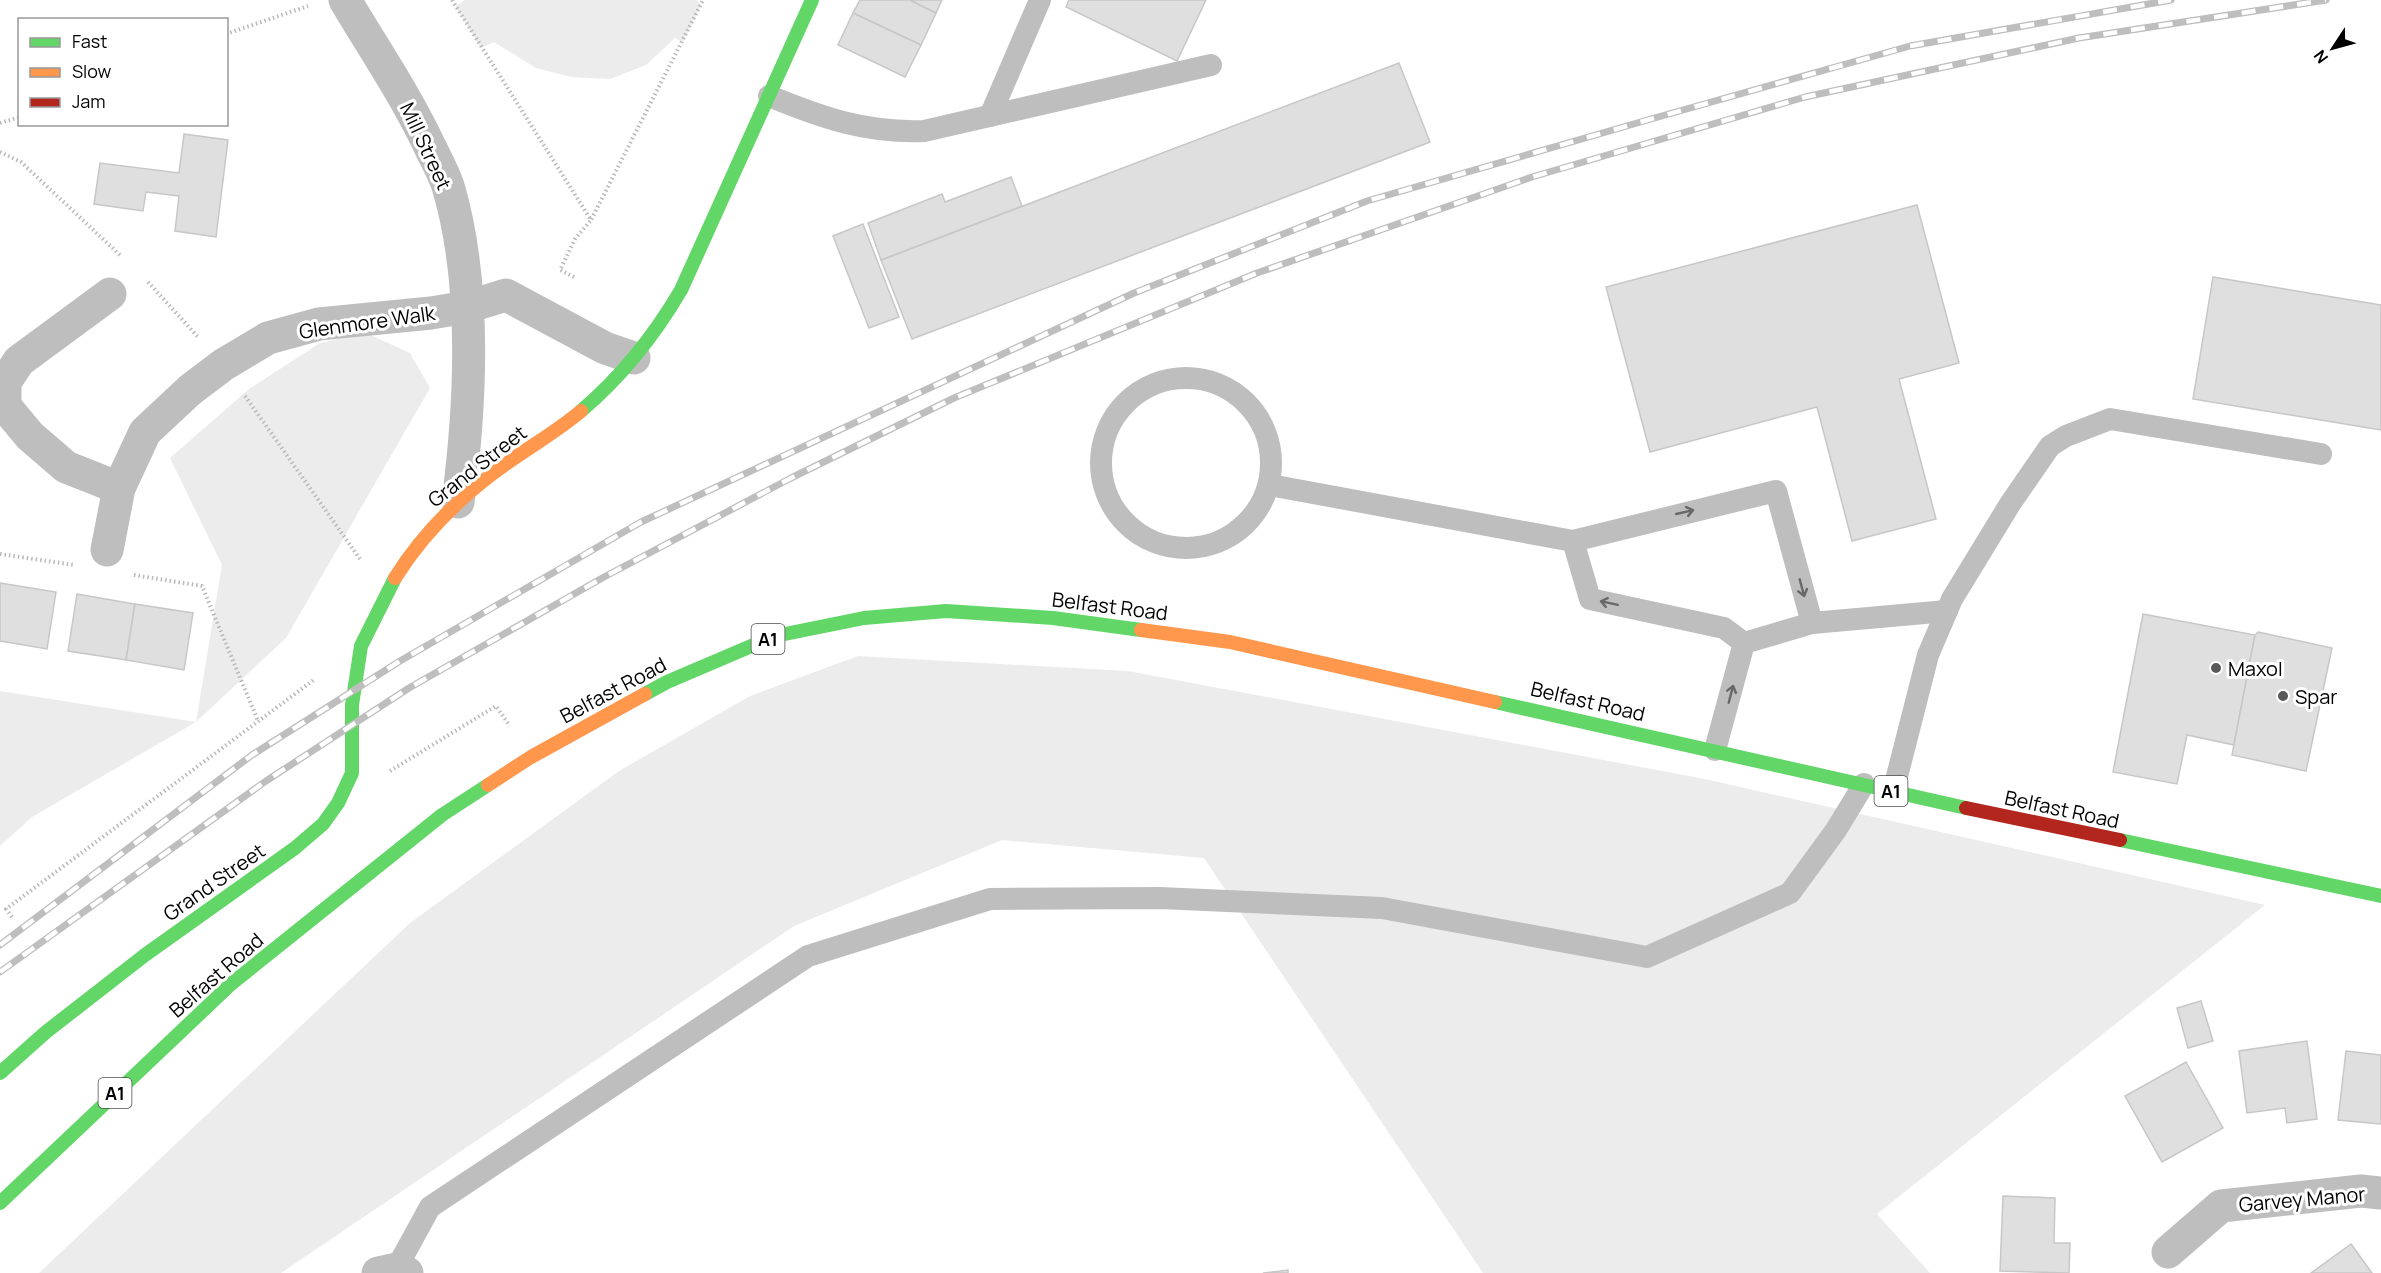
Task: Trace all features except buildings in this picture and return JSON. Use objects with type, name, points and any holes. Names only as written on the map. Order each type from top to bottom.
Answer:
[{"type":"main road","name":"Grand Street","points":[[0,1073],[46,1032],[145,955],[295,848],[323,824],[338,803],[352,772],[352,705],[361,646],[385,594],[428,531],[458,502],[511,460],[567,423],[608,388],[660,325],[681,290],[812,0]]},
{"type":"main road","name":"Belfast Road","points":[[0,1203],[231,984],[442,815],[531,756],[667,682],[775,636],[864,618],[946,611],[1053,618],[1230,642],[1893,792],[2381,896]]},
{"type":"street","name":"Mill Street","points":[[330,2],[419,123],[448,185],[459,241],[467,307],[468,401],[458,502]]},
{"type":"street","points":[[110,294],[19,361],[5,382],[5,406],[30,436],[66,467],[119,488]]},
{"type":"street","points":[[467,307],[506,296],[605,348],[634,358]]},
{"type":"street","name":"Glenmore Walk","points":[[105,564],[119,488],[145,432],[190,390],[223,365],[268,339],[319,324],[467,307]]},
{"type":"street","name":"Garvey Manor","points":[[2168,1252],[2221,1206],[2361,1191],[2381,1193]]},
{"type":"lane","points":[[990,116],[1040,0]]},
{"type":"lane","points":[[769,96],[851,126],[889,132],[924,131],[1211,65]]},
{"type":"lane","points":[[1169,378],[1198,378],[1226,387],[1249,404],[1264,428],[1272,456],[1270,485],[1258,510],[1239,531],[1216,544],[1188,549],[1161,545],[1136,533],[1116,513],[1104,488],[1100,461],[1106,433],[1120,408],[1142,389],[1169,378]]},
{"type":"lane","points":[[1893,792],[1928,655],[1947,611],[2016,494],[2050,446],[2066,435],[2110,419],[2320,454]]},
{"type":"lane","points":[[1270,485],[1573,541],[1776,491],[1812,623]]},
{"type":"lane","points":[[1573,541],[1590,599],[1724,628],[1744,643]]},
{"type":"lane","points":[[1744,643],[1812,623],[1947,611]]},
{"type":"lane","points":[[1715,750],[1744,643]]},
{"type":"lane","points":[[394,1272],[430,1206],[808,956],[990,899],[1160,898],[1382,908],[1647,957],[1790,893],[1836,830],[1864,784]]},
{"type":"path","points":[[452,0],[591,220]]},
{"type":"path","points":[[574,277],[560,270],[575,239],[591,220],[703,0]]},
{"type":"path","points":[[228,33],[330,2]]},
{"type":"path","points":[[0,123],[18,118]]},
{"type":"path","points":[[0,554],[105,564],[202,586],[258,721]]},
{"type":"path","points":[[12,917],[6,909],[361,646]]},
{"type":"path","points":[[338,803],[496,706],[531,756]]},
{"type":"shaded area","points":[[465,0],[697,0],[701,5],[683,42],[675,38],[646,65],[610,79],[571,77],[536,68],[494,42],[481,48],[455,6]]},
{"type":"shaded area","points":[[366,333],[410,353],[430,388],[286,638],[196,722],[222,565],[170,458],[249,389],[320,343]]},
{"type":"shaded area","points":[[858,656],[1128,671],[1705,779],[2265,905],[1877,1214],[1930,1273],[1483,1273],[1204,858],[1002,840],[794,926],[281,1273],[39,1273],[410,923],[619,771],[750,696]]},
{"type":"shaded area","points":[[0,691],[196,722],[32,817],[0,846]]},
{"type":"railway","points":[[0,945],[252,755],[400,661],[641,522],[1134,293],[1367,201],[1644,121],[1910,46],[2171,0]]},
{"type":"railway","points":[[0,972],[266,781],[409,688],[604,577],[791,478],[954,398],[1257,273],[1532,177],[1805,97],[2079,38],[2326,0]]},
{"type":"traffic: fast","points":[[581,411],[636,355],[660,324],[681,290],[812,0]]},
{"type":"traffic: fast","points":[[0,1073],[46,1032],[145,955],[295,848],[323,824],[338,803],[352,773],[352,705],[361,646],[395,578]]},
{"type":"traffic: fast","points":[[645,694],[667,682],[775,636],[864,618],[946,611],[1053,618],[1141,630]]},
{"type":"traffic: fast","points":[[1495,702],[1966,808]]},
{"type":"traffic: fast","points":[[0,1203],[231,984],[442,815],[488,785]]},
{"type":"traffic: fast","points":[[2120,840],[2381,896]]},
{"type":"traffic: slow","points":[[395,578],[419,544],[463,498],[496,471],[581,411]]},
{"type":"traffic: slow","points":[[1141,630],[1230,642],[1495,702]]},
{"type":"traffic: slow","points":[[488,785],[531,757],[645,694]]},
{"type":"traffic: jam","points":[[1966,808],[2120,840]]},
{"type":"place","name":"Maxol","points":[[2216,668]]},
{"type":"place","name":"Spar","points":[[2283,696]]}]
